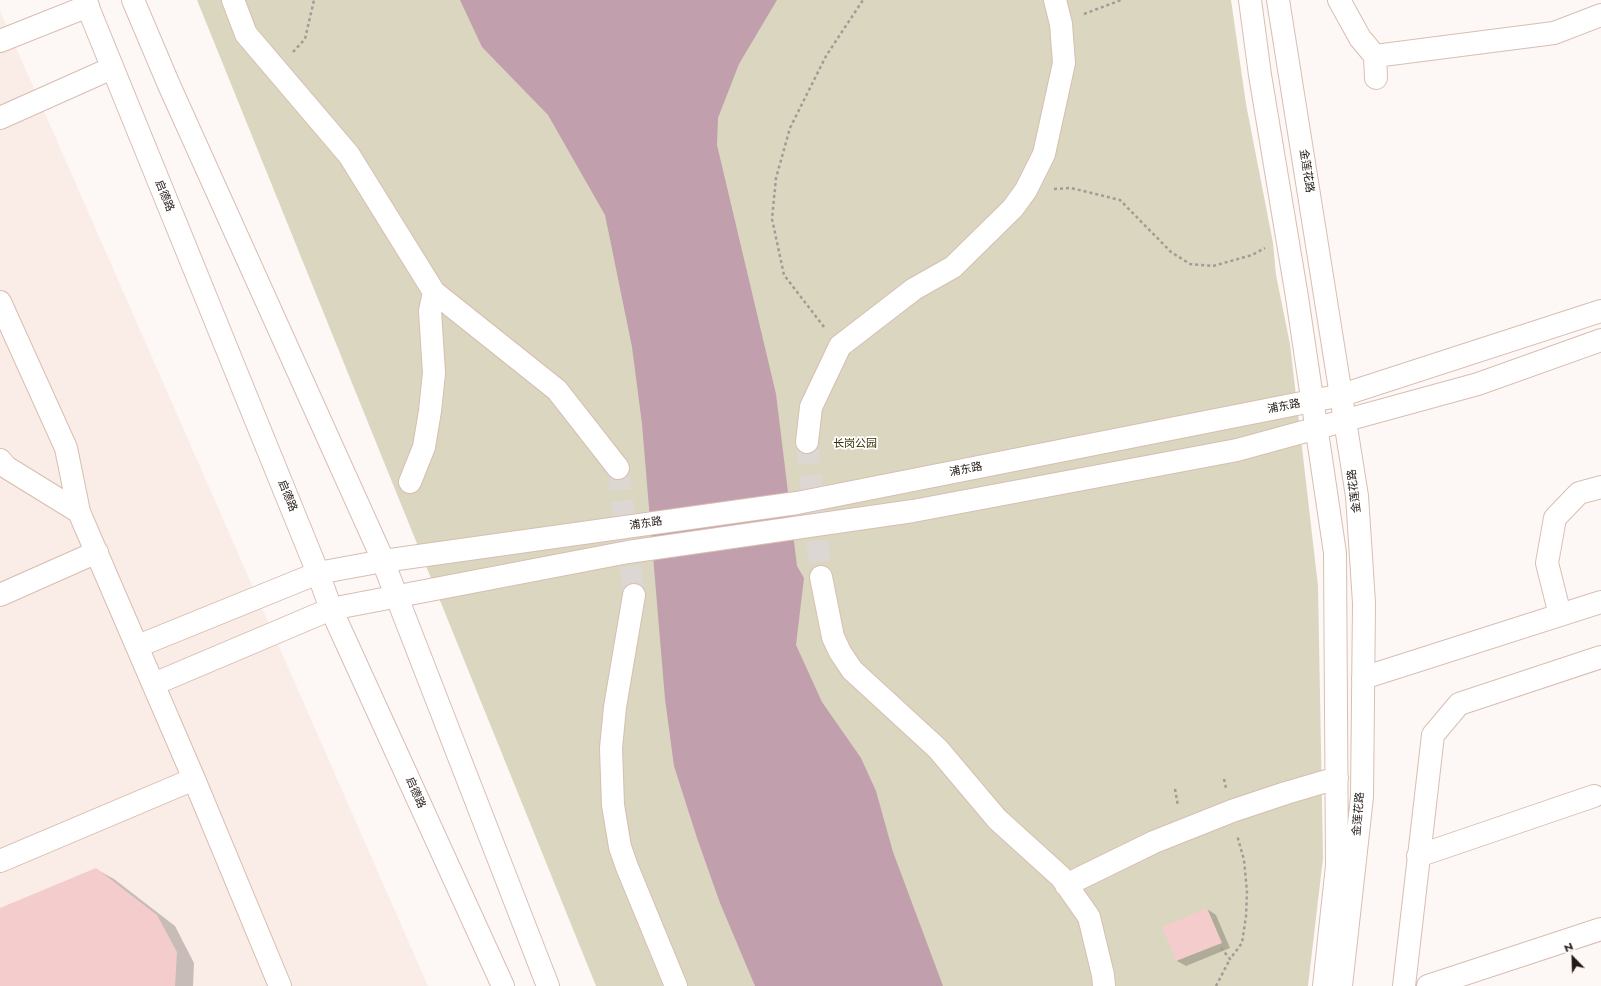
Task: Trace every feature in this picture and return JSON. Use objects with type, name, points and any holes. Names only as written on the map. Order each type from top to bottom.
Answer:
[{"type":"street","points":[[133,0],[169,85],[383,561],[548,986]]},
{"type":"street","points":[[233,0],[246,34],[349,154],[434,292],[558,390],[618,468]]},
{"type":"street","points":[[807,442],[811,407],[840,346],[914,289],[953,267],[1013,208],[1026,190],[1044,154],[1064,63],[1062,24],[1055,0]]},
{"type":"street","name":"金莲花路","points":[[1250,0],[1260,75],[1313,401],[1335,553],[1337,866],[1324,986]]},
{"type":"street","name":"金莲花路","points":[[1278,0],[1357,496],[1364,603],[1362,797],[1341,986]]},
{"type":"street","points":[[1339,0],[1376,67],[1554,33],[1601,15]]},
{"type":"street","points":[[0,41],[87,3]]},
{"type":"street","name":"启德路","points":[[87,3],[112,68],[318,573],[331,609],[503,986]]},
{"type":"street","points":[[0,118],[112,68]]},
{"type":"street","points":[[410,482],[424,447],[430,411],[434,373],[430,311],[434,292]]},
{"type":"street","points":[[2,310],[66,448],[79,512],[138,646],[280,986]]},
{"type":"street","name":"浦东路","points":[[138,646],[318,573],[383,561],[797,503],[1342,396],[1601,311]]},
{"type":"street","points":[[154,684],[331,609],[628,552],[920,510],[1238,450],[1478,384],[1601,340]]},
{"type":"street","points":[[0,460],[6,467],[79,512]]},
{"type":"street","points":[[1560,615],[1547,563],[1555,518],[1579,493],[1601,487]]},
{"type":"street","points":[[0,595],[97,552]]},
{"type":"street","points":[[821,577],[833,637],[840,652],[852,670],[938,749],[996,819],[1061,877],[1089,917],[1103,975],[1104,986]]},
{"type":"street","points":[[634,595],[611,748],[613,805],[620,847],[626,867],[676,986]]},
{"type":"street","points":[[1363,678],[1601,602]]},
{"type":"street","points":[[1404,986],[1433,734],[1459,704],[1601,657]]},
{"type":"street","points":[[1066,885],[1154,842],[1232,811],[1337,778]]},
{"type":"street","points":[[0,861],[194,779]]},
{"type":"street","points":[[1418,856],[1594,796]]},
{"type":"street","points":[[1428,986],[1601,929]]},
{"type":"path","points":[[277,70],[305,39],[314,0]]},
{"type":"path","points":[[840,346],[784,275],[772,219],[776,178],[790,128],[826,56],[863,0]]},
{"type":"path","points":[[1062,24],[1121,0]]},
{"type":"path","points":[[1026,190],[1072,188],[1120,200],[1171,252],[1190,264],[1213,266],[1252,255],[1268,246]]},
{"type":"path","points":[[1216,986],[1230,959],[1242,943],[1247,892],[1244,860],[1232,811]]},
{"type":"path","points":[[1221,948],[1230,959]]},
{"type":"shaded area","points":[[460,0],[777,0],[739,64],[718,118],[717,145],[776,394],[797,566],[804,578],[796,645],[822,702],[861,758],[876,791],[893,852],[943,986],[755,986],[720,903],[674,766],[665,699],[642,424],[632,347],[605,215],[548,115],[482,47]]},
{"type":"shaded area","points":[[0,11],[428,986],[0,986]]},
{"type":"green space","name":"长岗公园","points":[[197,0],[1231,0],[1246,104],[1273,243],[1276,275],[1290,344],[1318,586],[1323,858],[1308,986],[596,986]]},
{"type":"building","points":[[96,868],[157,915],[177,952],[175,986],[0,986],[0,908]]},
{"type":"building","points":[[1207,908],[1222,943],[1176,961],[1162,927]]},
{"type":"tunnel","points":[[807,442],[821,577]]},
{"type":"tunnel","points":[[618,468],[634,595]]}]
